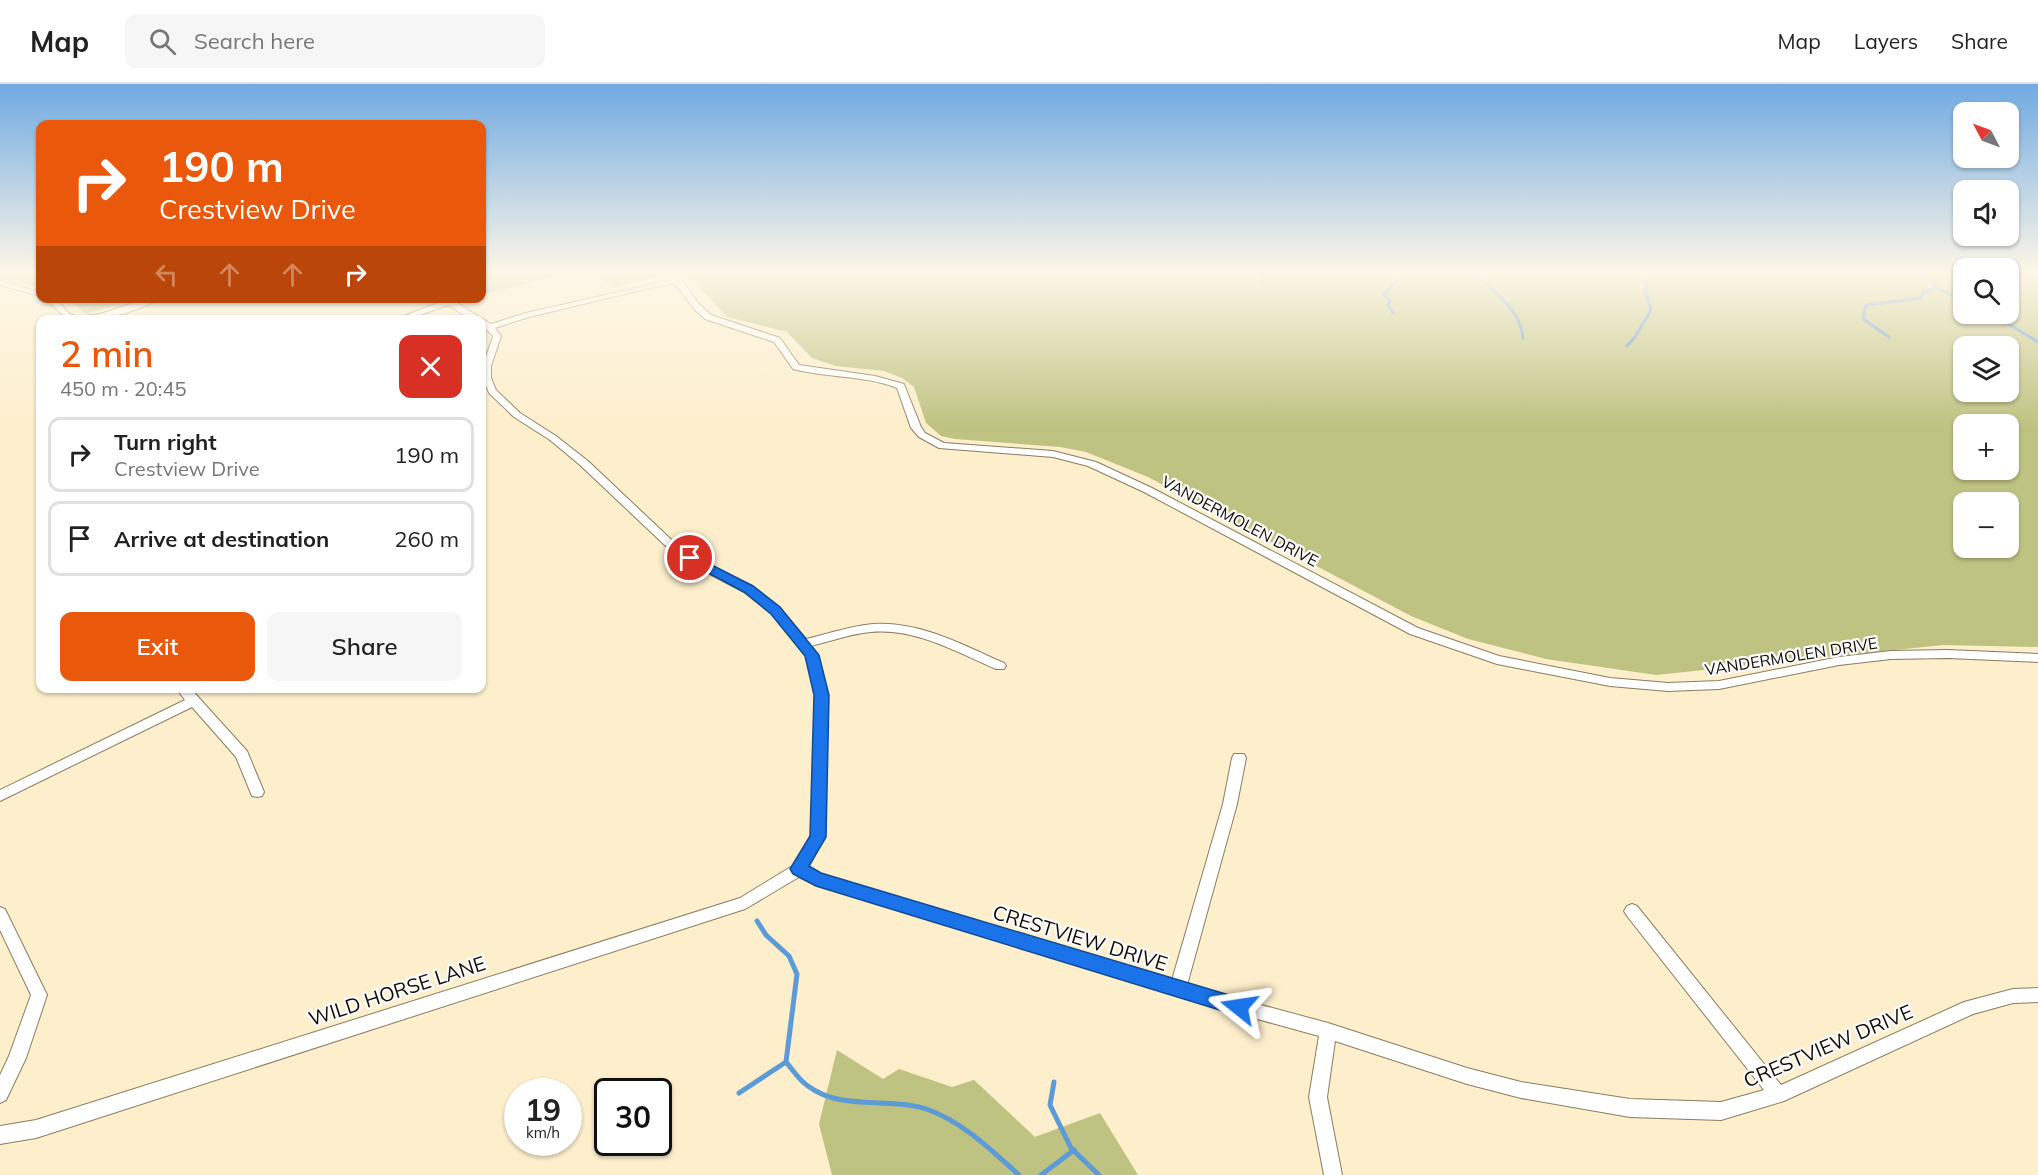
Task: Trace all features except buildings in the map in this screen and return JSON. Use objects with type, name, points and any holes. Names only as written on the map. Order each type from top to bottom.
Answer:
[{"type":"street","points":[[486,325],[497,336],[487,366],[487,393],[553,438],[584,463],[674,548],[706,568],[748,589],[776,610],[812,655],[822,695],[818,837],[799,869]]},
{"type":"street","name":"VANDERMOLEN DRIVE","points":[[732,325],[777,340],[796,367],[824,373],[871,376],[901,386],[916,428],[922,435],[942,446],[1053,454],[1092,464],[1148,490],[1414,631],[1497,660],[1549,672],[1610,682],[1668,687],[1719,685],[1839,661],[1891,655],[1948,654],[2038,658]]},
{"type":"street","points":[[803,644],[844,633],[881,628],[918,633],[1000,666]]},
{"type":"street","points":[[186,693],[242,755],[257,792]]},
{"type":"street","points":[[0,796],[193,701]]},
{"type":"street","points":[[1178,990],[1230,804],[1239,758]]},
{"type":"street","name":"CRESTVIEW DRIVE","points":[[799,869],[816,879],[1178,990],[1328,1031],[1467,1076],[1499,1084],[1630,1107],[1721,1111],[1778,1095],[1970,1007],[2013,996],[2038,995]]},
{"type":"street","name":"WILD HORSE LANE","points":[[0,1135],[36,1129],[745,903],[799,869]]},
{"type":"street","points":[[1632,911],[1778,1095]]},
{"type":"street","points":[[0,914],[39,995],[0,1094]]},
{"type":"street","points":[[1328,1031],[1318,1097],[1333,1175]]},
{"type":"green space","points":[[759,325],[2038,325],[2038,647],[1943,645],[1656,675],[1546,659],[1468,639],[1411,616],[1148,477],[1086,452],[1060,447],[941,436],[926,423],[914,387],[902,378],[884,371],[836,366],[812,358],[787,332]]},
{"type":"green space","points":[[837,1050],[883,1079],[899,1069],[952,1087],[974,1080],[1035,1137],[1100,1113],[1138,1175],[832,1175],[819,1124]]},
{"type":"waterway","points":[[1520,325],[1523,338]]},
{"type":"waterway","points":[[1627,346],[1642,325]]},
{"type":"waterway","points":[[1872,325],[1889,337]]},
{"type":"waterway","points":[[2010,325],[2038,342]]},
{"type":"waterway","points":[[757,921],[766,935],[789,956],[797,974],[786,1062]]},
{"type":"waterway","points":[[739,1093],[786,1062]]},
{"type":"waterway","points":[[786,1062],[802,1081],[821,1094],[851,1101],[914,1106],[942,1116],[977,1138],[1019,1175]]},
{"type":"waterway","points":[[1054,1082],[1050,1105],[1073,1150]]},
{"type":"waterway","points":[[1041,1175],[1073,1150]]},
{"type":"waterway","points":[[1073,1150],[1099,1175]]},
{"type":"route","points":[[690,558],[748,589],[776,610],[812,655],[822,695],[818,837],[799,869],[816,879],[1239,1007]]}]
